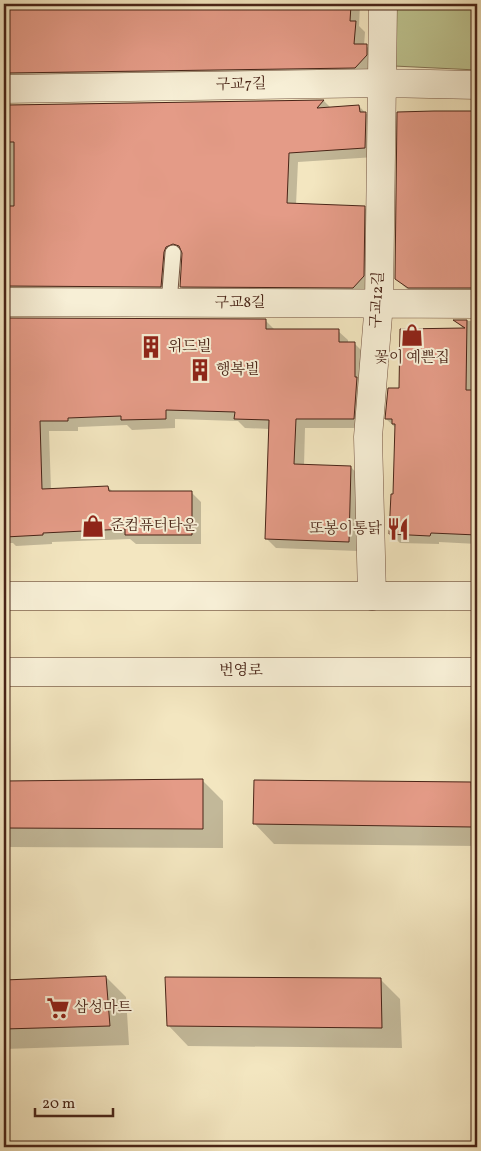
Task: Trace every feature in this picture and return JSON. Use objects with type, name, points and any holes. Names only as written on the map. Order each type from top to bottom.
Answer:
[{"type":"street","name":"구교12길","points":[[372,596],[368,437],[379,303],[383,4]]},
{"type":"street","name":"구교7길","points":[[4,89],[382,83],[477,86]]},
{"type":"street","name":"구교8길","points":[[4,302],[477,304]]},
{"type":"street","points":[[4,596],[477,596]]},
{"type":"street","name":"번영로","points":[[4,672],[477,672]]},
{"type":"lane","points":[[169,303],[173,253]]},
{"type":"green space","points":[[394,4],[477,4],[477,70],[394,66]]},
{"type":"building","points":[[4,4],[351,5],[350,21],[356,21],[354,44],[367,44],[367,55],[355,68],[8,73],[8,70],[4,70]]},
{"type":"building","points":[[324,100],[317,108],[359,105],[360,112],[366,112],[365,148],[289,153],[287,203],[365,206],[364,276],[353,288],[180,287],[182,253],[179,246],[173,244],[166,247],[164,252],[161,287],[7,286],[5,206],[14,206],[14,142],[8,142],[8,105]]},
{"type":"building","points":[[477,111],[477,288],[408,288],[395,279],[397,112]]},
{"type":"building","points":[[8,318],[266,319],[266,329],[339,329],[339,342],[355,342],[355,377],[357,377],[354,419],[296,419],[294,464],[351,466],[349,542],[265,539],[269,420],[234,419],[235,412],[166,410],[166,419],[121,420],[121,416],[68,418],[68,421],[40,421],[42,489],[108,486],[109,491],[192,491],[192,535],[125,535],[125,529],[5,537],[4,327],[8,327]]},
{"type":"building","points":[[453,320],[467,320],[466,390],[477,390],[477,535],[431,533],[430,536],[389,534],[391,494],[393,494],[395,424],[392,424],[392,419],[385,419],[388,388],[399,388],[400,329],[465,328]]},
{"type":"building","points":[[203,779],[203,829],[4,828],[4,781]]},
{"type":"building","points":[[254,780],[471,782],[472,827],[253,824]]},
{"type":"building","points":[[106,976],[110,1026],[4,1029],[4,980]]},
{"type":"building","points":[[165,977],[381,978],[382,1028],[167,1026]]},
{"type":"place","name":"꽃이 예쁜집","points":[[412,335]]},
{"type":"place","name":"위드빌","points":[[151,347]]},
{"type":"place","name":"행복빌","points":[[200,370]]},
{"type":"place","name":"준컴퓨터타운","points":[[93,526]]},
{"type":"place","name":"또봉이통닭","points":[[398,529]]},
{"type":"place","name":"삼성마트","points":[[58,1008]]}]
